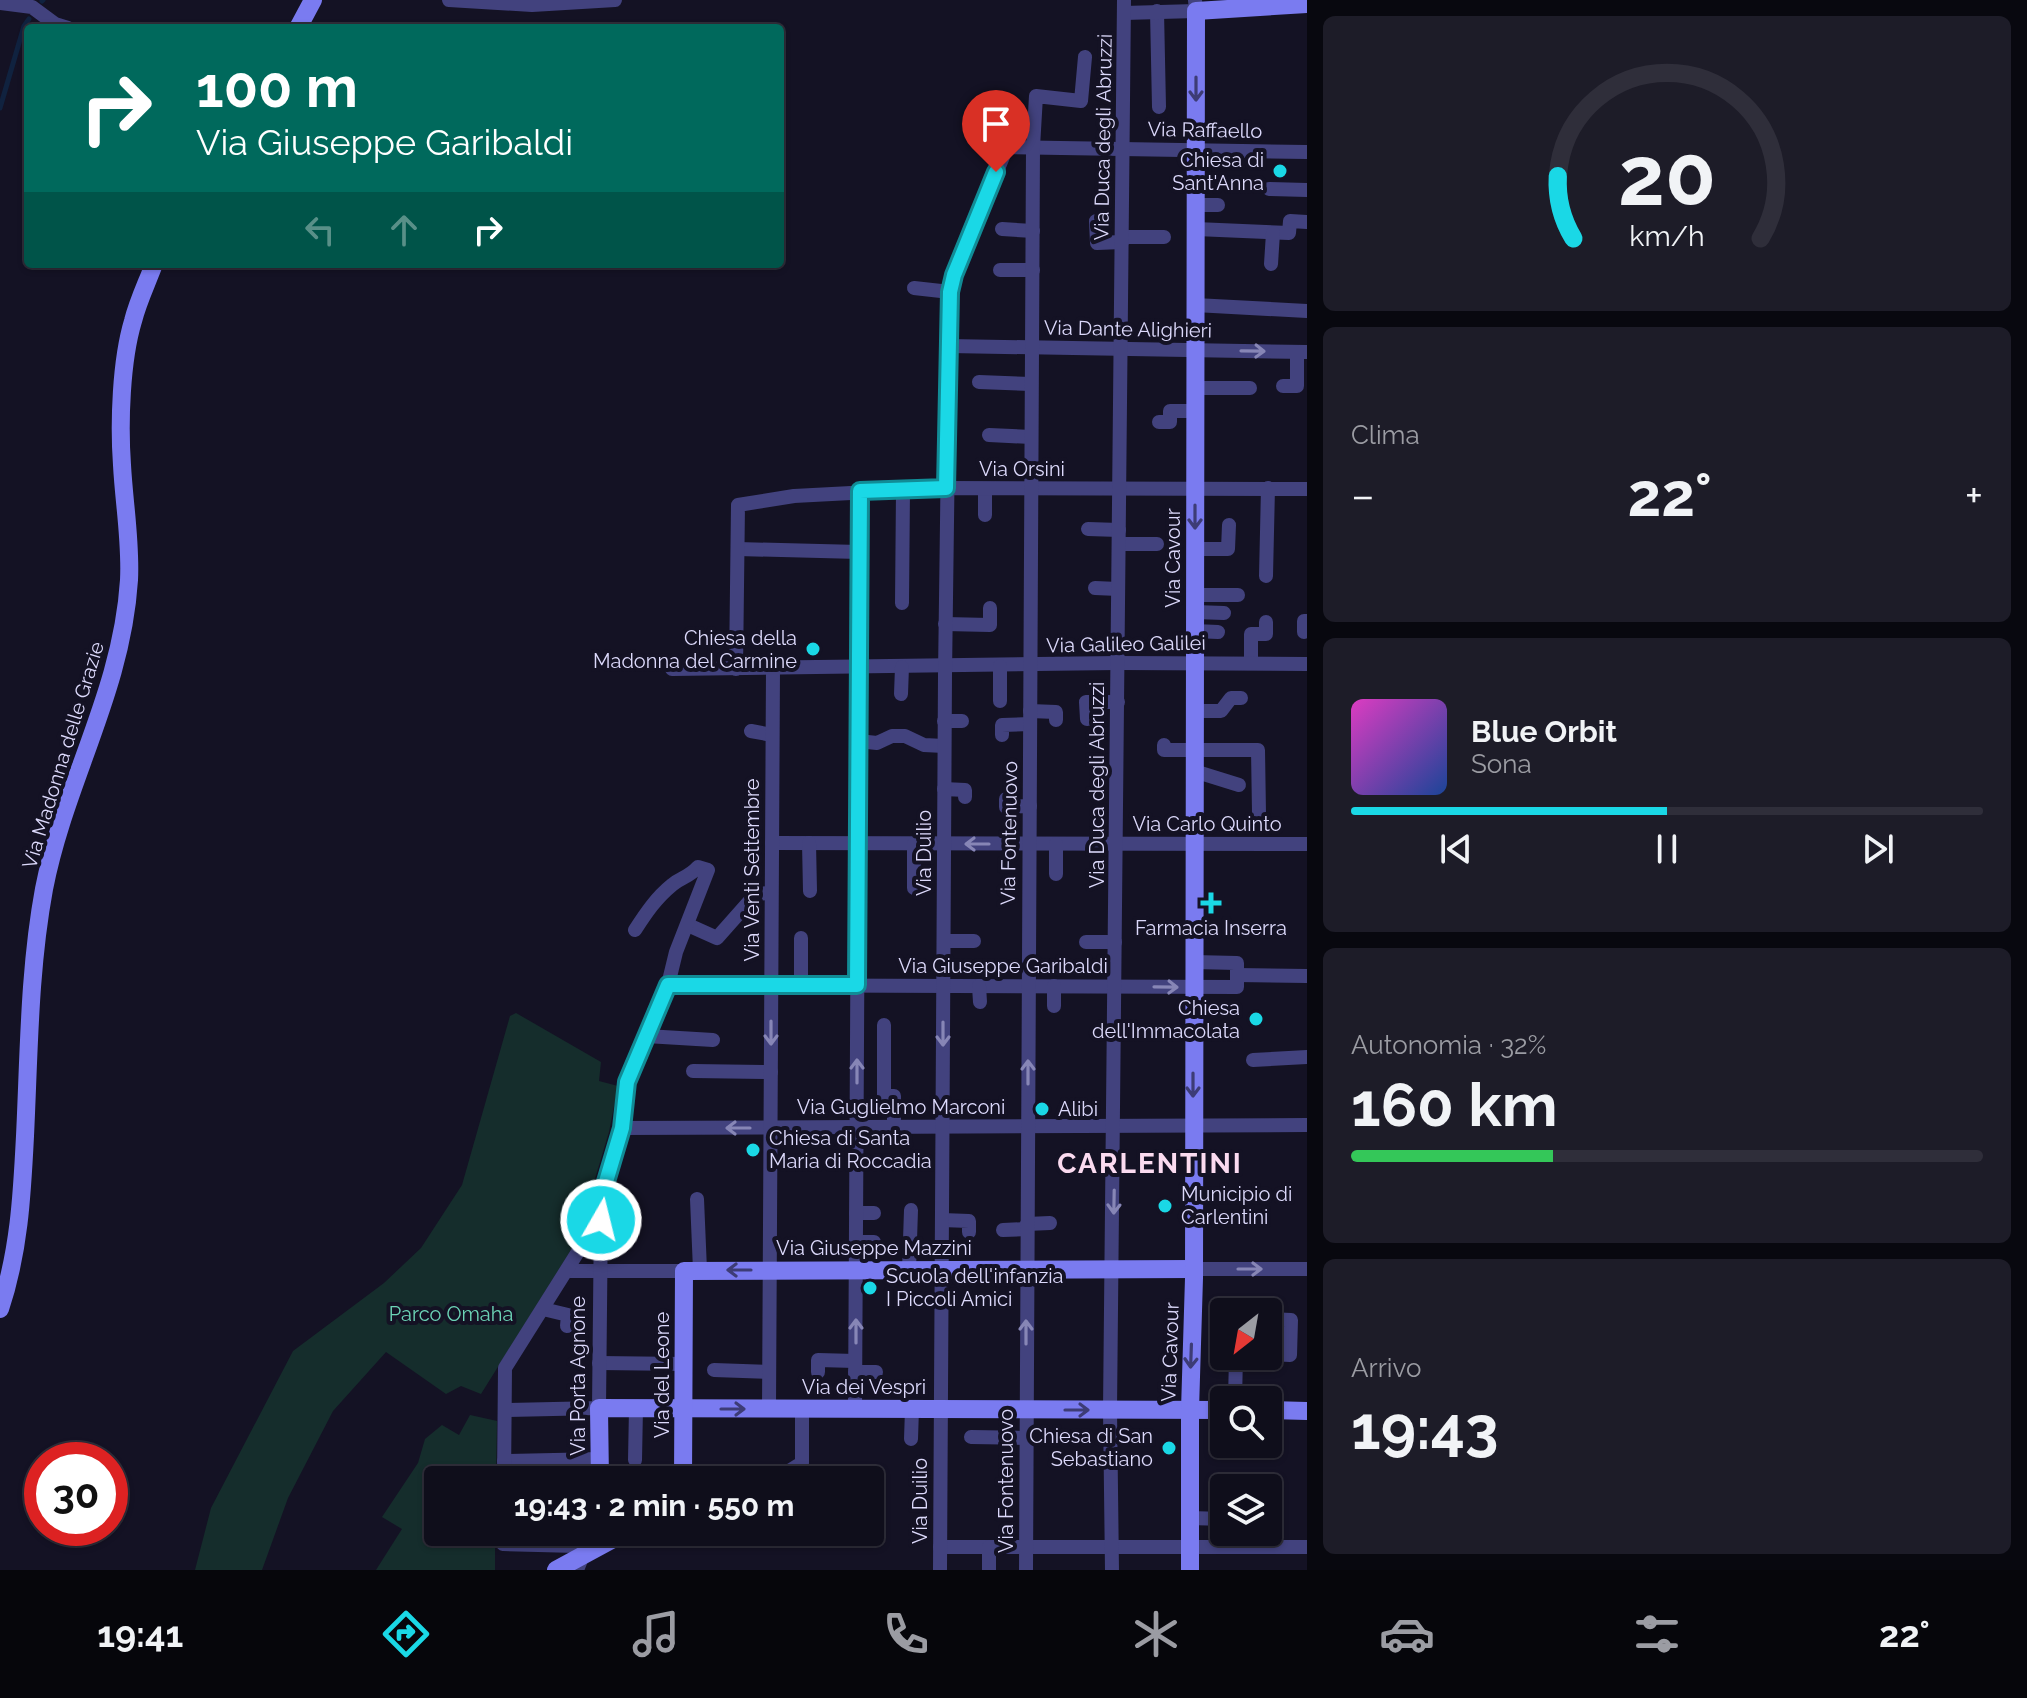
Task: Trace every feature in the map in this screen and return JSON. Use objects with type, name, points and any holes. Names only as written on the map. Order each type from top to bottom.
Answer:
[{"type":"main road","points":[[300,24],[314,0]]},
{"type":"main road","points":[[1196,5],[1307,4]]},
{"type":"main road","name":"Via Cavour","points":[[1190,1570],[1189,1122],[1194,987],[1196,229],[1191,196],[1196,149],[1196,5]]},
{"type":"main road","name":"Via Madonna delle Grazie","points":[[0,1309],[16,1254],[22,1208],[34,949],[44,887],[56,838],[99,721],[122,642],[129,579],[128,522],[121,464],[121,407],[132,322],[152,268]]},
{"type":"main road","name":"Via Giuseppe Mazzini","points":[[692,1270],[1114,1269],[1189,1272]]},
{"type":"main road","name":"Via del Leone","points":[[683,1466],[684,1364],[692,1270]]},
{"type":"main road","name":"Via dei Vespri","points":[[599,1408],[1210,1410]]},
{"type":"main road","name":"Via Porta Agnone","points":[[599,1408],[600,1466]]},
{"type":"main road","points":[[1282,1410],[1307,1411]]},
{"type":"main road","points":[[556,1570],[580,1563],[596,1546]]},
{"type":"street","points":[[449,0],[532,5],[615,0]]},
{"type":"street","points":[[0,3],[32,7],[55,24]]},
{"type":"street","points":[[1124,6],[1157,11],[1196,5]]},
{"type":"street","name":"Via Duca degli Abruzzi","points":[[1112,1570],[1110,1410],[1114,1269],[1124,6]]},
{"type":"street","points":[[1157,11],[1159,107]]},
{"type":"street","name":"Via Fontenuovo","points":[[1026,1570],[1028,986],[1022,943],[1030,806],[1033,147],[1036,96],[1081,101],[1085,57]]},
{"type":"street","name":"Via Raffaello","points":[[1007,147],[1307,152]]},
{"type":"street","name":"Via Duilio","points":[[940,1570],[944,721],[950,292],[954,275],[1007,147]]},
{"type":"street","points":[[1269,189],[1307,190]]},
{"type":"street","points":[[1191,196],[1218,205]]},
{"type":"street","points":[[1096,221],[1097,243],[1164,237]]},
{"type":"street","points":[[1196,229],[1289,233],[1290,221],[1307,222]]},
{"type":"street","points":[[1002,229],[1033,231]]},
{"type":"street","points":[[1271,264],[1273,233]]},
{"type":"street","points":[[1000,270],[1033,270]]},
{"type":"street","points":[[914,288],[950,292]]},
{"type":"street","points":[[1195,305],[1307,311]]},
{"type":"street","name":"Via Dante Alighieri","points":[[949,346],[1302,352]]},
{"type":"street","points":[[1283,386],[1297,386],[1302,352]]},
{"type":"street","points":[[979,382],[1031,384]]},
{"type":"street","points":[[1195,388],[1250,388]]},
{"type":"street","points":[[1159,422],[1170,422],[1170,411],[1195,411]]},
{"type":"street","points":[[989,435],[1031,437]]},
{"type":"street","name":"Via Orsini","points":[[738,549],[738,505],[794,496],[946,488],[1307,489]]},
{"type":"street","points":[[1266,576],[1268,488]]},
{"type":"street","points":[[985,489],[985,515]]},
{"type":"street","points":[[902,603],[903,490]]},
{"type":"street","points":[[855,1409],[860,491]]},
{"type":"street","points":[[1195,549],[1228,549],[1229,525]]},
{"type":"street","points":[[1088,529],[1157,544]]},
{"type":"street","points":[[736,669],[738,549],[859,552]]},
{"type":"street","points":[[1095,588],[1118,589]]},
{"type":"street","points":[[1195,604],[1238,595]]},
{"type":"street","points":[[1195,604],[1224,613]]},
{"type":"street","points":[[945,624],[990,625],[990,608]]},
{"type":"street","points":[[1251,663],[1251,634],[1266,634],[1266,622]]},
{"type":"street","points":[[1195,631],[1218,632]]},
{"type":"street","name":"Via Galileo Galilei","points":[[859,667],[1307,664]]},
{"type":"street","points":[[1000,666],[1000,701]]},
{"type":"street","points":[[672,669],[859,667]]},
{"type":"street","points":[[901,694],[902,667]]},
{"type":"street","name":"Via Venti Settembre","points":[[769,1409],[773,668]]},
{"type":"street","points":[[1195,711],[1221,711],[1231,698],[1241,698]]},
{"type":"street","points":[[1087,719],[1086,702],[1118,702]]},
{"type":"street","points":[[1002,735],[1002,725],[1056,712],[1056,720]]},
{"type":"street","points":[[944,721],[962,721]]},
{"type":"street","points":[[751,731],[772,735]]},
{"type":"street","points":[[858,741],[877,743],[892,736],[905,736],[924,745],[944,746]]},
{"type":"street","points":[[1164,745],[1164,750],[1258,750],[1259,813]]},
{"type":"street","points":[[1194,771],[1239,785]]},
{"type":"street","points":[[944,789],[965,790],[965,797]]},
{"type":"street","points":[[1006,799],[1006,807],[1030,806]]},
{"type":"street","name":"Via Carlo Quinto","points":[[772,843],[1307,844]]},
{"type":"street","points":[[809,843],[810,891]]},
{"type":"street","points":[[914,844],[914,888]]},
{"type":"street","points":[[1056,844],[1056,874]]},
{"type":"street","points":[[504,1466],[505,1368],[586,1239],[622,1128],[627,1082],[668,985],[676,952],[708,870],[698,867],[689,877],[675,882],[653,902],[635,930]]},
{"type":"street","points":[[688,925],[717,938],[756,894],[771,893]]},
{"type":"street","points":[[801,938],[801,985]]},
{"type":"street","points":[[944,941],[974,941]]},
{"type":"street","points":[[1086,942],[1115,942]]},
{"type":"street","points":[[1194,962],[1237,963],[1237,975],[1307,976]]},
{"type":"street","name":"Via Giuseppe Garibaldi","points":[[668,985],[1237,987],[1237,975]]},
{"type":"street","points":[[979,986],[980,1002]]},
{"type":"street","points":[[1054,986],[1054,1006]]},
{"type":"street","points":[[884,1025],[884,1096],[894,1096],[894,1127]]},
{"type":"street","points":[[646,1036],[713,1040]]},
{"type":"street","points":[[1253,1060],[1307,1057]]},
{"type":"street","points":[[693,1071],[771,1072]]},
{"type":"street","name":"Via Guglielmo Marconi","points":[[622,1128],[1115,1126],[1189,1122],[1307,1125]]},
{"type":"street","name":"Via Porta Agnone","points":[[599,1408],[602,1195]]},
{"type":"street","points":[[692,1270],[697,1199]]},
{"type":"street","points":[[909,1270],[911,1210]]},
{"type":"street","points":[[856,1213],[874,1213]]},
{"type":"street","points":[[942,1220],[969,1221],[969,1232]]},
{"type":"street","points":[[1003,1230],[1050,1223]]},
{"type":"street","points":[[856,1242],[874,1242]]},
{"type":"street","points":[[1189,1272],[1307,1269]]},
{"type":"street","name":"Via Giuseppe Mazzini","points":[[567,1271],[692,1270]]},
{"type":"street","points":[[543,1309],[568,1315],[567,1326]]},
{"type":"street","points":[[1282,1320],[1291,1320],[1290,1355],[1282,1355]]},
{"type":"street","points":[[818,1372],[818,1360],[876,1372]]},
{"type":"street","points":[[599,1363],[684,1364]]},
{"type":"street","points":[[714,1370],[769,1372]]},
{"type":"street","name":"Via dei Vespri","points":[[505,1410],[599,1408]]},
{"type":"street","points":[[635,1460],[636,1408]]},
{"type":"street","points":[[797,1466],[802,1463],[802,1409]]},
{"type":"street","points":[[911,1439],[912,1409]]},
{"type":"street","points":[[971,1437],[1026,1438]]},
{"type":"street","points":[[504,1461],[600,1459]]},
{"type":"street","points":[[1190,1518],[1210,1519]]},
{"type":"street","points":[[940,1547],[1307,1547]]},
{"type":"street","points":[[989,1547],[989,1570]]},
{"type":"green space","name":"Parco Omaha","points":[[516,1013],[601,1062],[599,1081],[618,1086],[609,1132],[576,1242],[481,1394],[461,1386],[446,1394],[386,1352],[333,1411],[288,1498],[262,1570],[195,1570],[211,1508],[293,1351],[384,1283],[421,1248],[462,1185],[510,1016]]},
{"type":"green space","points":[[470,1415],[497,1421],[496,1466],[424,1466],[424,1546],[495,1546],[495,1570],[376,1570],[402,1529],[382,1517],[418,1463],[425,1439],[442,1425],[459,1435]]},
{"type":"waterway","points":[[25,24],[29,19]]},
{"type":"waterway","points":[[0,108],[24,26]]},
{"type":"place","name":"Chiesa di Sant'Anna","points":[[1280,171]]},
{"type":"place","name":"Chiesa della Madonna del Carmine","points":[[813,649]]},
{"type":"place","name":"Farmacia Inserra","points":[[1211,903]]},
{"type":"place","name":"Chiesa dell'Immacolata","points":[[1256,1019]]},
{"type":"place","name":"Alibi","points":[[1042,1109]]},
{"type":"place","name":"Chiesa di Santa Maria di Roccadia","points":[[753,1150]]},
{"type":"place","name":"Municipio di Carlentini","points":[[1165,1206]]},
{"type":"place","name":"Scuola dell'infanzia I Piccoli Amici","points":[[870,1288]]},
{"type":"place","name":"Chiesa di San Sebastiano","points":[[1169,1448]]},
{"type":"district","name":"CARLENTINI","points":[[1150,1163]]},
{"type":"route","points":[[601,1220],[602,1195],[622,1128],[627,1082],[668,985],[857,985],[860,491],[946,488],[950,292],[996,172]]}]
